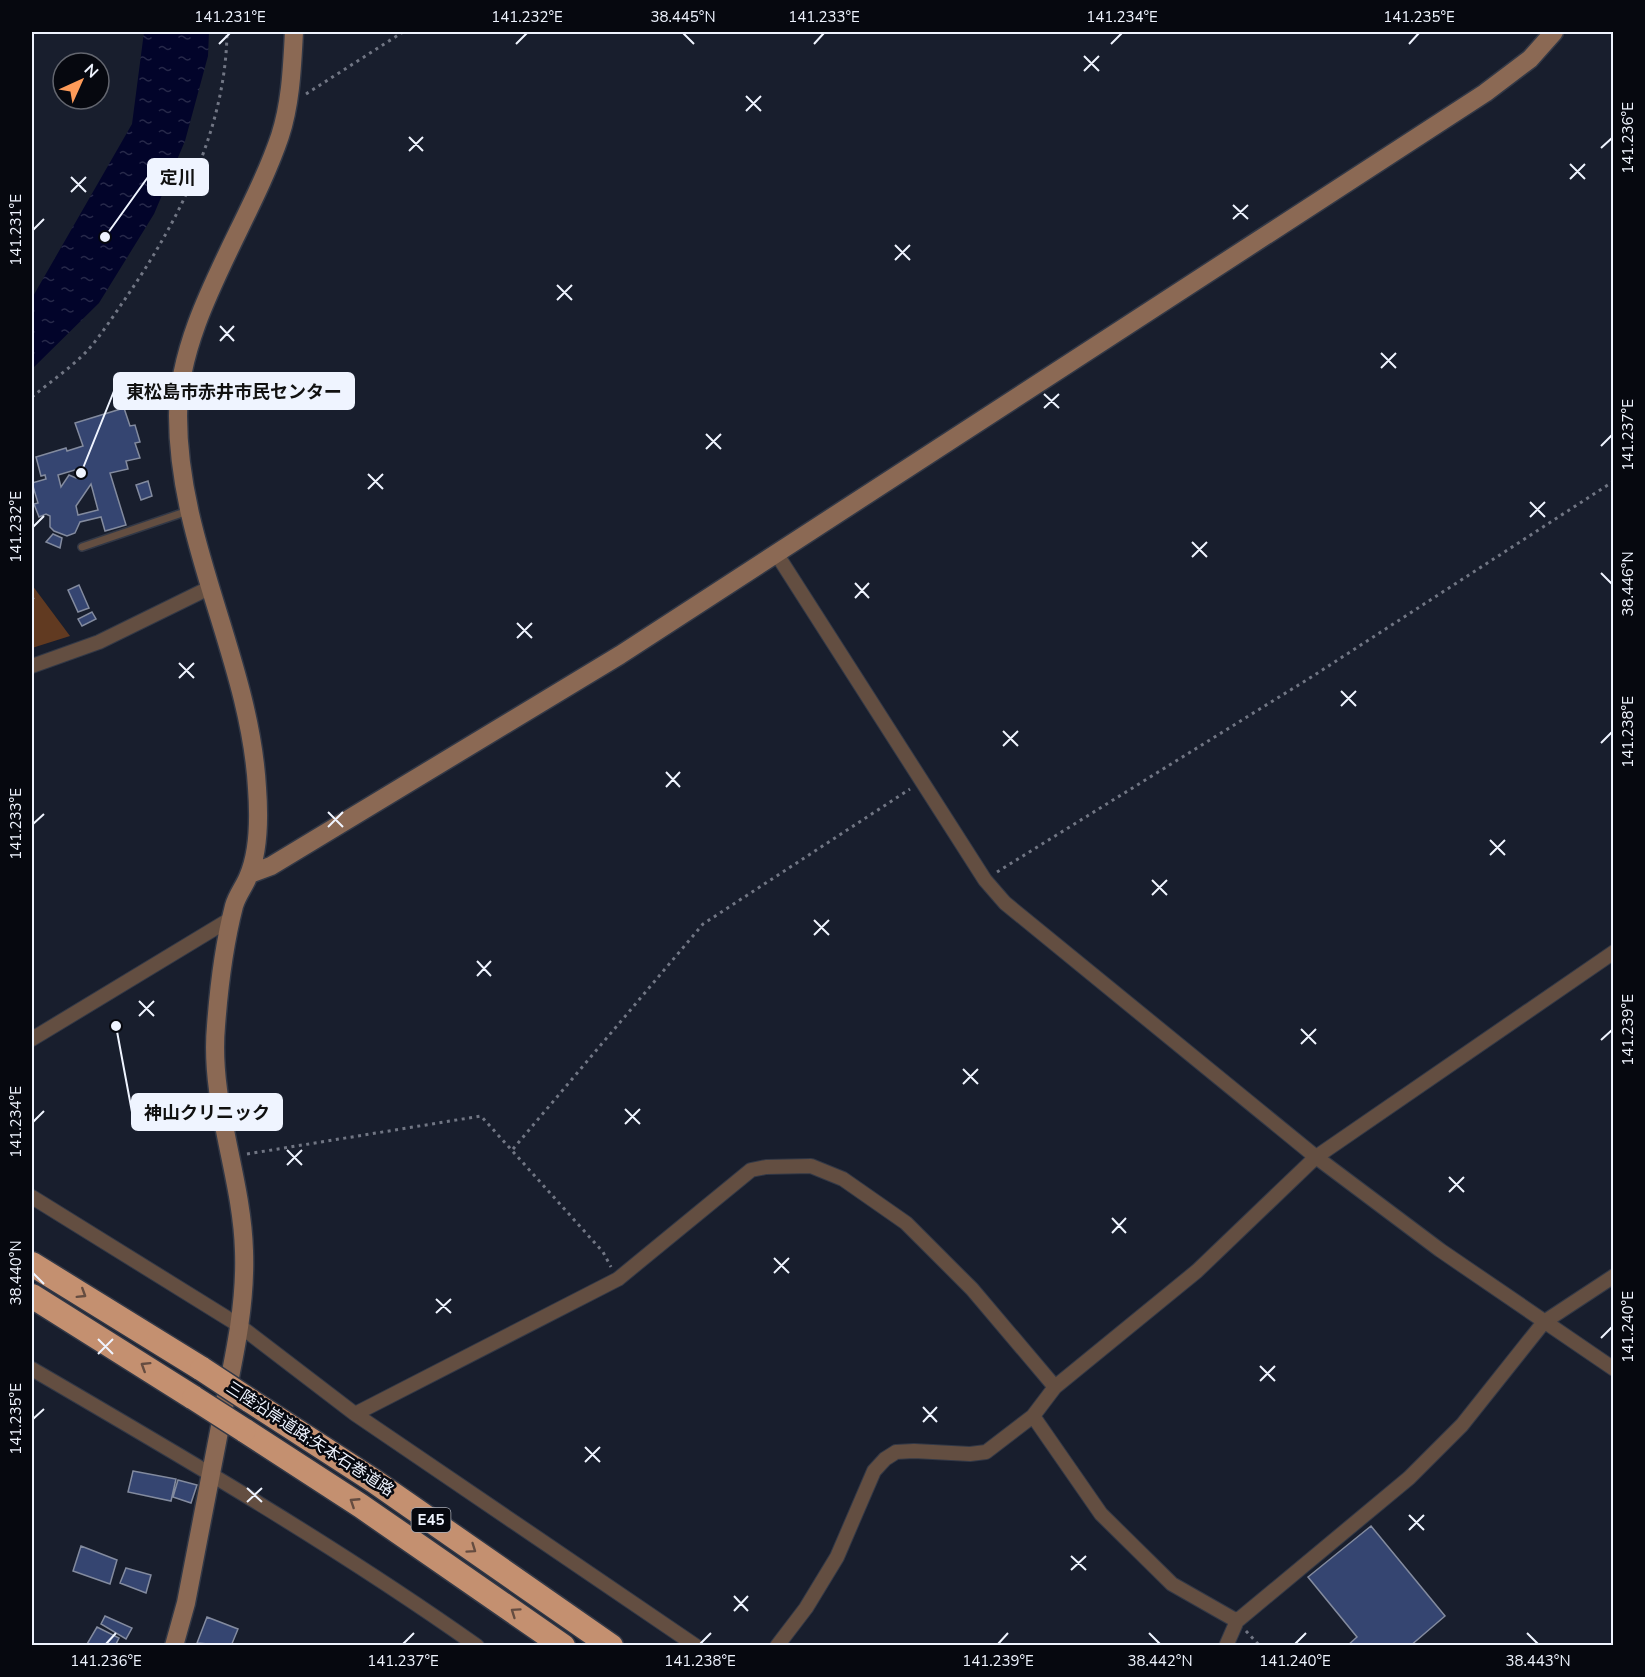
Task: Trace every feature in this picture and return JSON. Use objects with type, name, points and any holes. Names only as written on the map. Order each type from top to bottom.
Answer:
[{"type":"highway","name":"三陸沿岸道路;矢本石巻道路","points":[[32,1264],[202,1369],[374,1481],[611,1646]]},
{"type":"highway","name":"三陸沿岸道路;矢本石巻道路","points":[[32,1296],[371,1512],[563,1646]]},
{"type":"highway","points":[[497,1566],[628,1646]]},
{"type":"street","points":[[174,1646],[186,1603],[240,1326],[245,1255],[243,1217],[218,1084],[215,1032],[223,959],[232,918],[236,900],[250,874],[255,842],[257,789],[249,727],[209,588],[190,510],[180,459],[178,412],[184,367],[192,336],[270,164],[288,105],[294,32]]},
{"type":"street","points":[[250,874],[271,866],[620,655],[1485,93],[1530,59],[1554,32]]},
{"type":"street","points":[[776,553],[985,880],[1005,903],[1316,1157],[1440,1250],[1614,1369]]},
{"type":"street","points":[[32,666],[99,642],[209,588]]},
{"type":"street","points":[[32,1039],[232,918]]},
{"type":"street","points":[[777,1646],[806,1608],[837,1557],[874,1471],[885,1459],[896,1452],[970,1454],[986,1452],[1034,1416],[1055,1388],[1197,1271],[1316,1157],[1614,952]]},
{"type":"street","points":[[355,1414],[618,1280],[751,1170],[765,1167],[811,1166],[843,1179],[906,1222],[972,1289],[1055,1388]]},
{"type":"street","points":[[32,1197],[240,1326],[355,1414],[696,1646]]},
{"type":"street","points":[[1226,1646],[1237,1622],[1409,1478],[1462,1425],[1544,1322],[1614,1276]]},
{"type":"street","points":[[32,1369],[211,1473],[408,1597],[477,1646]]},
{"type":"street","points":[[1034,1416],[1101,1514],[1172,1584],[1237,1622]]},
{"type":"lane","points":[[82,547],[190,510]]},
{"type":"path","points":[[32,397],[88,350],[143,274],[194,180],[210,133],[220,88],[227,32]]},
{"type":"path","points":[[288,105],[403,32]]},
{"type":"path","points":[[985,880],[1312,676],[1614,481]]},
{"type":"path","points":[[513,1149],[703,924],[921,781]]},
{"type":"path","points":[[230,1157],[481,1116],[603,1252],[618,1280]]},
{"type":"shaded area","points":[[32,585],[70,636],[32,648]]},
{"type":"water","points":[[144,32],[209,32],[208,56],[185,141],[154,214],[99,303],[32,369],[32,298],[132,124]]},
{"type":"building","points":[[124,408],[130,426],[135,425],[140,442],[135,443],[140,458],[126,461],[128,469],[110,473],[126,525],[105,531],[101,517],[80,522],[75,533],[67,536],[50,527],[50,516],[46,514],[39,517],[34,504],[38,503],[32,483],[46,479],[45,475],[41,476],[36,457],[66,448],[67,451],[83,446],[75,423]],"holes":[[[78,469],[76,478],[69,475],[61,487],[58,475]],[[91,484],[98,510],[78,515],[76,506]]]},
{"type":"building","points":[[148,481],[152,496],[141,500],[136,485]]},
{"type":"building","points":[[53,534],[62,538],[60,548],[46,542]]},
{"type":"building","points":[[79,585],[89,608],[78,612],[68,590]]},
{"type":"building","points":[[92,612],[96,619],[82,626],[78,619]]},
{"type":"building","points":[[133,1471],[176,1479],[171,1501],[128,1492]]},
{"type":"building","points":[[178,1480],[197,1485],[191,1503],[173,1497]]},
{"type":"building","points":[[1371,1526],[1445,1616],[1410,1646],[1347,1646],[1357,1637],[1308,1577]]},
{"type":"building","points":[[81,1546],[117,1560],[110,1584],[73,1571]]},
{"type":"building","points":[[126,1568],[151,1575],[146,1593],[120,1583]]},
{"type":"building","points":[[105,1616],[132,1628],[126,1639],[101,1624]]},
{"type":"building","points":[[207,1617],[238,1629],[231,1646],[197,1643]]},
{"type":"building","points":[[97,1627],[119,1638],[115,1646],[87,1644]]},
{"type":"place","name":"定川","points":[[105,237]]},
{"type":"place","name":"東松島市赤井市民センター","points":[[81,473]]},
{"type":"place","name":"神山クリニック","points":[[116,1026]]}]
